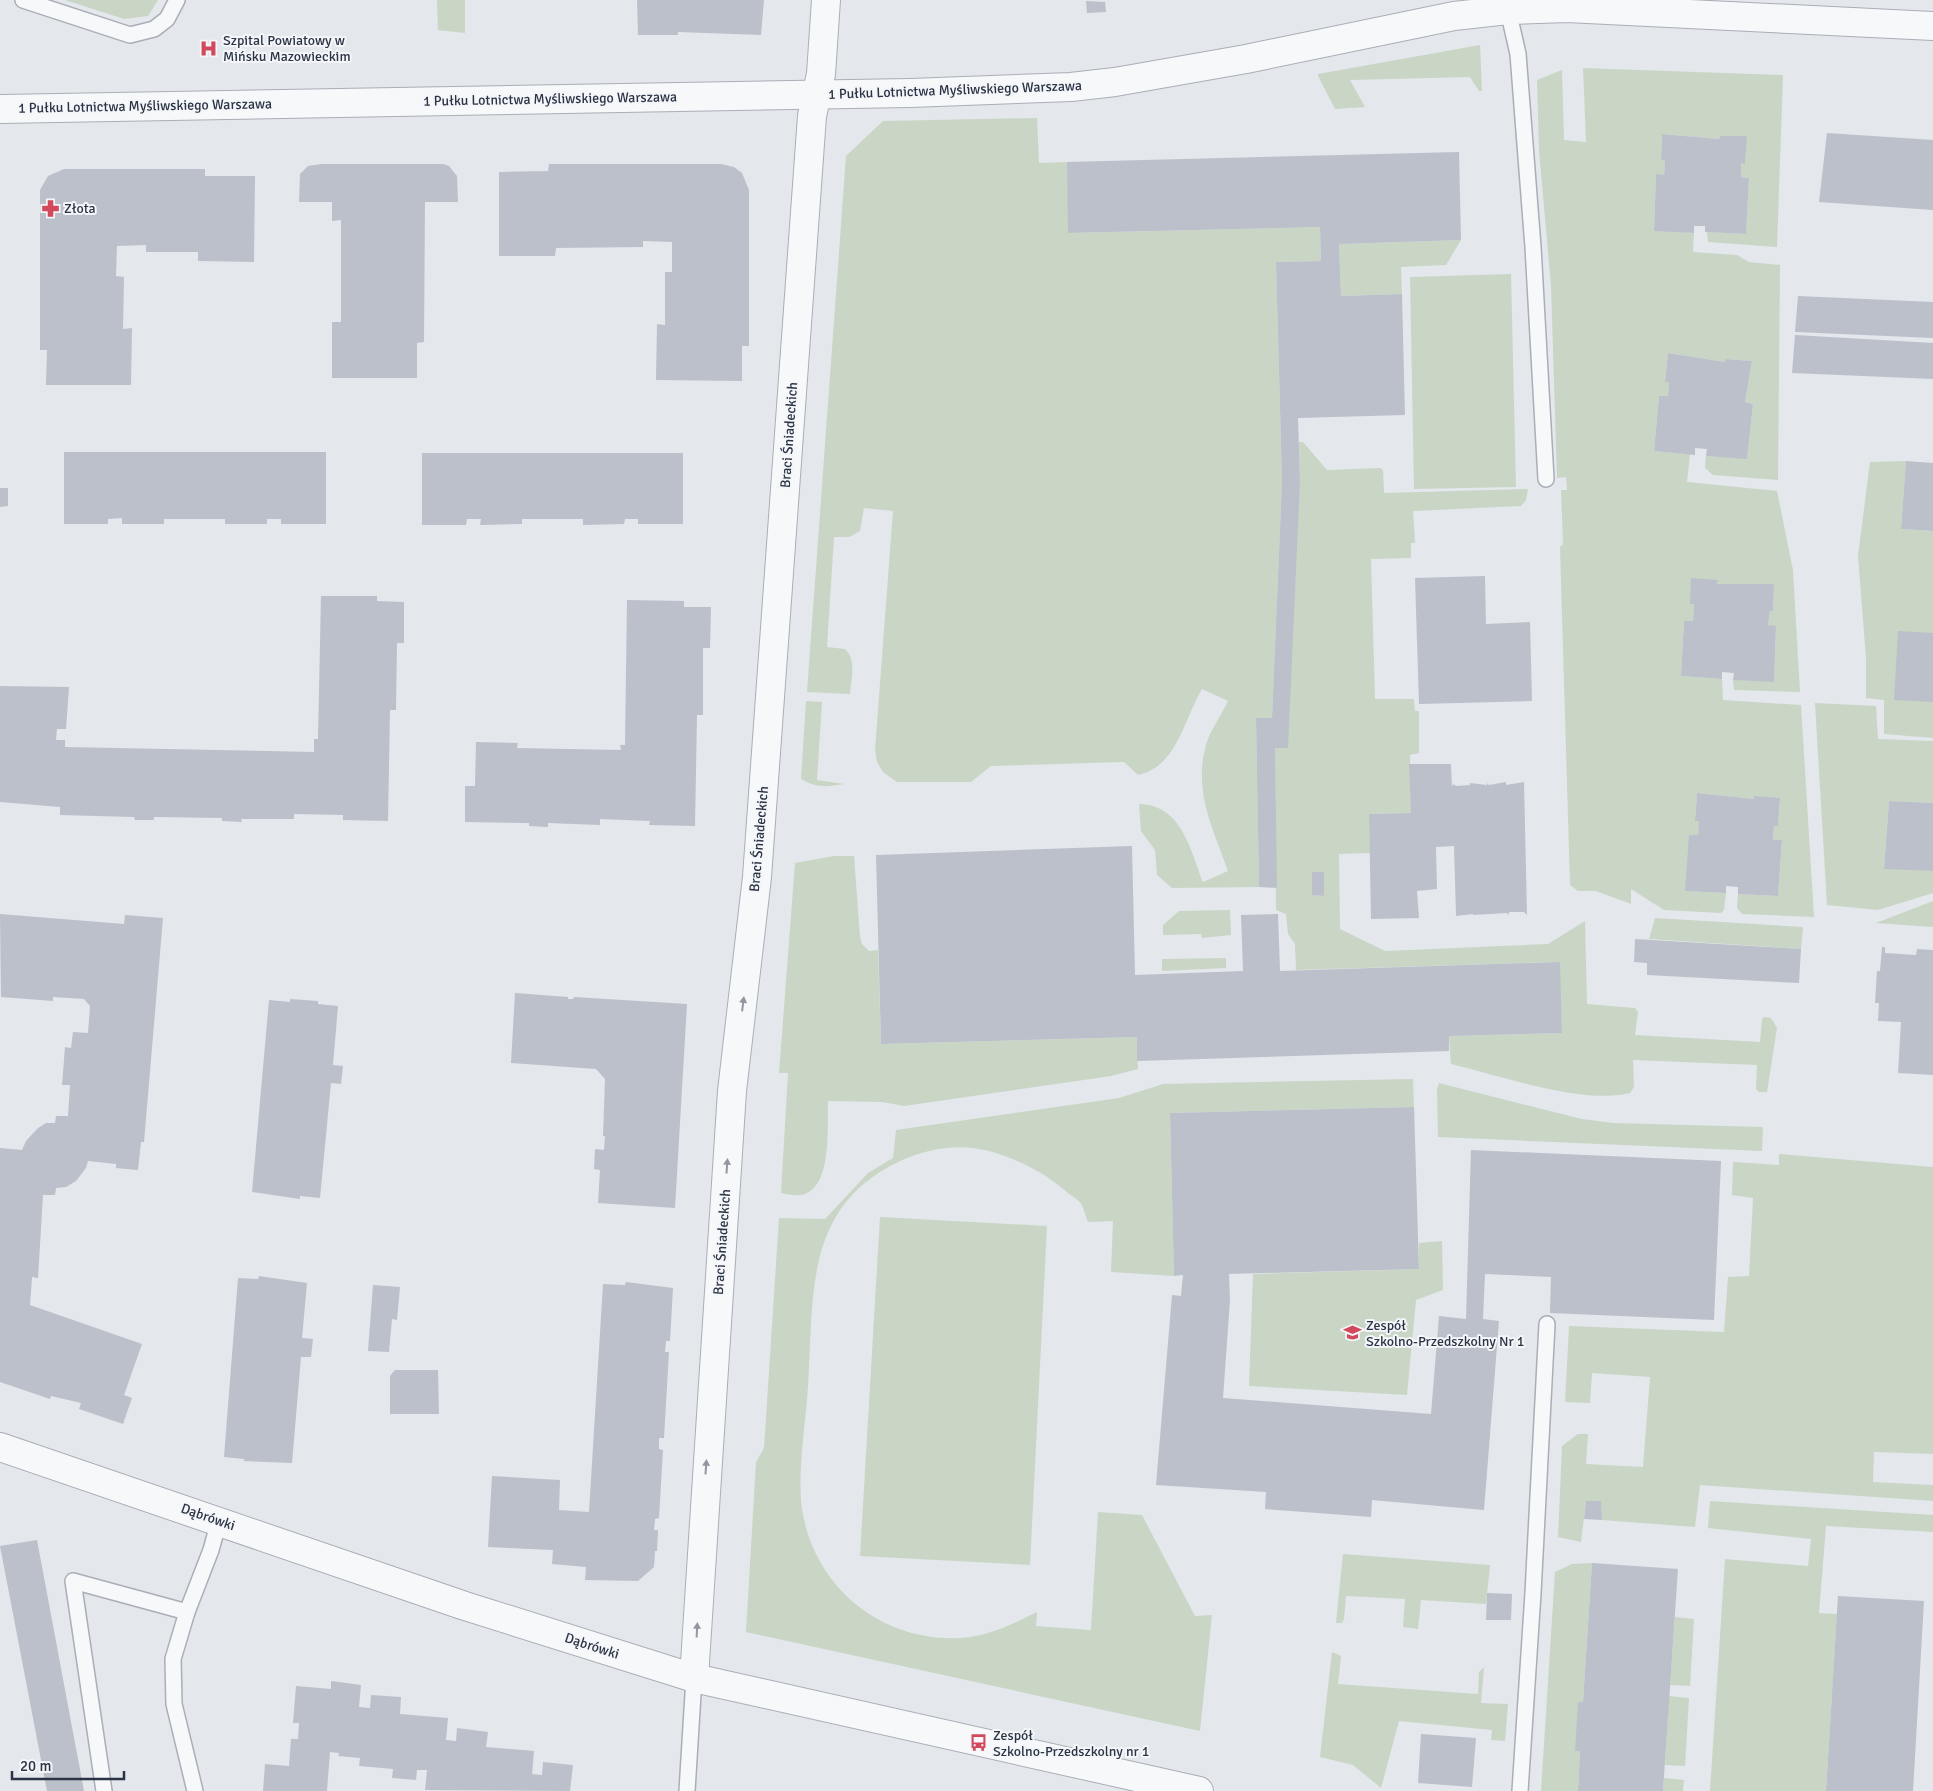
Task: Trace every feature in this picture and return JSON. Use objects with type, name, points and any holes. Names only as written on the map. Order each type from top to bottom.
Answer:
[{"type":"street","name":"Braci Śniadeckich","points":[[694,1678],[732,1091],[757,877],[812,116],[821,74],[826,0]]},
{"type":"street","name":"1 Pułku Lotnictwa Myśliwskiego Warszawa","points":[[0,109],[1012,90],[1115,82],[1246,59],[1454,16],[1508,10],[1577,9],[1933,26]]},
{"type":"street","name":"Dąbrówki","points":[[0,1447],[465,1606],[694,1678],[1199,1791]]},
{"type":"lane","points":[[23,0],[130,34],[154,29],[167,19],[177,0]]},
{"type":"lane","points":[[1508,10],[1518,54],[1533,247],[1546,479]]},
{"type":"lane","points":[[1520,1791],[1533,1593],[1547,1324]]},
{"type":"lane","points":[[195,1791],[174,1704],[173,1659],[187,1612],[211,1550],[219,1521]]},
{"type":"lane","points":[[104,1791],[73,1581],[187,1612]]},
{"type":"lane","points":[[687,1791],[694,1678]]},
{"type":"green space","points":[[65,0],[158,0],[148,16],[124,19]]},
{"type":"green space","points":[[437,0],[465,0],[465,33],[438,30]]},
{"type":"green space","points":[[1480,45],[1482,91],[1479,91],[1470,77],[1350,80],[1365,107],[1335,109],[1318,76],[1318,74]]},
{"type":"green space","points":[[1583,68],[1783,75],[1777,247],[1708,242],[1707,232],[1746,234],[1749,178],[1741,177],[1741,163],[1745,163],[1746,136],[1720,136],[1719,139],[1662,134],[1661,160],[1665,161],[1664,175],[1656,175],[1654,230],[1694,233],[1693,252],[1737,255],[1749,262],[1780,265],[1778,480],[1713,475],[1705,468],[1706,456],[1747,458],[1753,404],[1745,402],[1752,361],[1727,359],[1725,362],[1668,353],[1665,381],[1669,382],[1668,396],[1659,396],[1654,451],[1690,454],[1687,482],[1777,491],[1793,570],[1800,692],[1734,690],[1733,680],[1774,681],[1776,627],[1768,625],[1770,611],[1773,611],[1774,584],[1717,584],[1718,581],[1690,604],[1694,604],[1693,621],[1684,621],[1681,676],[1722,679],[1723,700],[1801,705],[1814,917],[1742,914],[1737,908],[1738,894],[1778,896],[1782,840],[1773,840],[1774,826],[1778,825],[1780,799],[1754,796],[1754,799],[1697,793],[1695,820],[1699,821],[1698,835],[1686,891],[1726,893],[1724,910],[1721,913],[1664,910],[1631,889],[1631,904],[1596,891],[1578,891],[1570,885],[1560,547],[1563,544],[1561,490],[1567,490],[1566,477],[1557,478],[1551,286],[1539,150],[1537,80],[1562,70],[1564,140],[1586,142]]},
{"type":"green space","points":[[1037,118],[1039,163],[1067,162],[1069,233],[1320,227],[1321,261],[1276,262],[1282,481],[1272,718],[1256,718],[1259,887],[1172,888],[1157,875],[1155,850],[1141,831],[1139,804],[1154,806],[1175,820],[1188,843],[1203,882],[1228,871],[1207,811],[1202,781],[1202,765],[1207,743],[1228,701],[1202,689],[1171,752],[1151,770],[1138,775],[1124,762],[991,766],[971,782],[897,782],[883,772],[877,762],[875,750],[893,511],[864,508],[860,531],[849,537],[834,537],[827,647],[845,649],[849,653],[852,664],[850,694],[807,692],[846,156],[883,121]]},
{"type":"green space","points":[[1461,240],[1446,265],[1401,267],[1402,294],[1341,296],[1339,244]]},
{"type":"green space","points":[[1511,274],[1516,487],[1414,489],[1410,277]]},
{"type":"green space","points":[[1299,442],[1303,442],[1327,470],[1380,468],[1383,470],[1384,493],[1528,489],[1526,500],[1521,506],[1413,511],[1415,543],[1411,543],[1411,558],[1371,559],[1375,699],[1414,699],[1415,711],[1419,711],[1419,753],[1410,755],[1411,813],[1369,814],[1370,853],[1339,854],[1340,929],[1385,951],[1548,944],[1585,921],[1587,1004],[1635,1008],[1638,1012],[1635,1035],[1760,1042],[1762,1019],[1764,1017],[1771,1018],[1777,1028],[1767,1092],[1759,1092],[1756,1089],[1757,1065],[1633,1060],[1634,1087],[1630,1093],[1611,1096],[1589,1095],[1541,1087],[1451,1064],[1449,1036],[1562,1033],[1559,962],[1296,970],[1295,944],[1288,934],[1286,914],[1276,910],[1275,748],[1300,481]],"holes":[[[1312,872],[1324,872],[1324,896],[1312,895]]]},
{"type":"green space","points":[[1906,461],[1901,529],[1933,531],[1933,738],[1884,734],[1884,700],[1866,698],[1866,658],[1858,556],[1870,462]]},
{"type":"green space","points":[[806,701],[822,702],[817,780],[844,784],[822,786],[811,784],[801,779]]},
{"type":"green space","points":[[1815,703],[1876,706],[1878,739],[1933,741],[1933,803],[1889,801],[1884,868],[1933,871],[1933,893],[1878,910],[1827,905]]},
{"type":"green space","points":[[834,856],[854,856],[860,937],[862,944],[869,951],[878,950],[881,1044],[1137,1037],[1138,1069],[1111,1076],[904,1106],[883,1102],[828,1101],[826,1155],[819,1182],[811,1191],[801,1195],[781,1193],[788,1073],[779,1073],[795,863]]},
{"type":"green space","points":[[1933,901],[1933,927],[1876,923]]},
{"type":"green space","points":[[1230,910],[1231,935],[1202,938],[1201,934],[1163,935],[1163,925],[1179,911]]},
{"type":"green space","points":[[1655,918],[1803,927],[1801,949],[1649,939]]},
{"type":"green space","points":[[1226,958],[1226,968],[1162,971],[1162,959]]},
{"type":"green space","points":[[1413,1079],[1414,1107],[1170,1113],[1174,1276],[1111,1272],[1113,1221],[1088,1222],[1082,1205],[1041,1173],[989,1151],[966,1147],[944,1148],[922,1153],[900,1161],[868,1180],[846,1203],[830,1228],[820,1257],[814,1287],[811,1319],[808,1386],[801,1464],[801,1495],[802,1509],[809,1537],[821,1563],[836,1585],[856,1604],[878,1620],[904,1630],[931,1637],[960,1638],[980,1635],[1009,1625],[1037,1612],[1036,1626],[1091,1630],[1098,1512],[1142,1515],[1195,1616],[1212,1615],[1200,1731],[746,1632],[756,1462],[764,1448],[779,1218],[825,1219],[868,1173],[893,1158],[896,1130],[1119,1098],[1163,1084]]},
{"type":"green space","points":[[1439,1083],[1582,1119],[1613,1123],[1763,1127],[1762,1151],[1438,1137],[1437,1089]]},
{"type":"green space","points":[[1779,1154],[1933,1167],[1933,1454],[1874,1452],[1873,1482],[1933,1485],[1933,1501],[1700,1485],[1695,1527],[1602,1520],[1601,1501],[1586,1501],[1581,1542],[1558,1537],[1562,1446],[1578,1434],[1588,1434],[1586,1464],[1643,1467],[1650,1377],[1592,1373],[1590,1403],[1565,1402],[1569,1326],[1724,1332],[1728,1277],[1749,1276],[1753,1198],[1732,1195],[1733,1162],[1779,1165]]},
{"type":"green space","points":[[880,1217],[1047,1226],[1030,1565],[860,1556]]},
{"type":"green space","points":[[1442,1241],[1443,1290],[1416,1300],[1407,1395],[1249,1386],[1253,1274],[1419,1269],[1419,1243]]},
{"type":"green space","points":[[1710,1501],[1933,1515],[1933,1532],[1826,1526],[1819,1613],[1837,1614],[1826,1791],[1710,1791],[1725,1559],[1808,1566],[1811,1539],[1708,1528]]},
{"type":"green space","points":[[1343,1554],[1490,1565],[1486,1604],[1421,1600],[1418,1629],[1403,1627],[1405,1599],[1346,1596],[1344,1619],[1342,1623],[1336,1623]]},
{"type":"green space","points":[[1592,1563],[1583,1702],[1578,1702],[1580,1751],[1578,1791],[1541,1791],[1555,1572],[1572,1564]]},
{"type":"green space","points":[[1675,1617],[1694,1619],[1690,1686],[1670,1685]]},
{"type":"green space","points":[[1332,1652],[1341,1656],[1338,1684],[1478,1694],[1479,1672],[1484,1667],[1481,1703],[1508,1704],[1505,1741],[1491,1740],[1492,1730],[1399,1721],[1381,1788],[1353,1765],[1320,1757]]},
{"type":"green space","points":[[1669,1696],[1689,1698],[1685,1766],[1665,1765]]},
{"type":"green space","points":[[1664,1778],[1684,1780],[1683,1791],[1663,1791]]},
{"type":"building","points":[[637,0],[764,0],[761,35],[678,32],[678,35],[638,35]]},
{"type":"building","points":[[1086,1],[1105,2],[1106,12],[1087,13]]},
{"type":"building","points":[[1827,133],[1933,140],[1933,210],[1819,202]]},
{"type":"building","points":[[1662,134],[1719,139],[1720,136],[1747,136],[1745,164],[1741,163],[1741,177],[1749,178],[1746,234],[1705,232],[1705,226],[1694,226],[1694,233],[1654,231],[1656,174],[1664,175],[1665,161],[1661,160]]},
{"type":"building","points":[[1459,152],[1461,240],[1339,244],[1341,296],[1402,294],[1405,415],[1298,418],[1300,481],[1288,748],[1275,748],[1277,888],[1259,887],[1256,718],[1272,718],[1282,481],[1276,262],[1321,261],[1320,227],[1068,233],[1067,162]]},
{"type":"building","points":[[321,164],[443,164],[449,166],[457,176],[458,202],[425,202],[424,342],[417,343],[417,378],[332,378],[332,322],[341,322],[341,220],[332,221],[332,202],[299,202],[300,174],[308,166]]},
{"type":"building","points":[[549,164],[721,164],[734,167],[742,173],[749,190],[749,346],[742,346],[742,381],[656,380],[657,324],[665,325],[665,272],[672,272],[672,242],[643,241],[643,247],[556,248],[555,256],[499,256],[499,172],[548,171]]},
{"type":"building","points":[[64,169],[205,169],[205,176],[255,176],[254,262],[198,261],[198,252],[146,252],[146,245],[117,246],[116,276],[124,277],[123,329],[132,328],[131,385],[46,385],[47,350],[40,350],[40,190],[48,176]]},
{"type":"building","points":[[1798,296],[1933,302],[1933,338],[1795,332]]},
{"type":"building","points":[[1795,335],[1933,343],[1933,379],[1792,373]]},
{"type":"building","points":[[1668,353],[1725,362],[1726,359],[1752,361],[1745,402],[1753,404],[1747,459],[1706,456],[1707,449],[1695,448],[1695,455],[1654,451],[1659,396],[1668,396],[1669,382],[1665,382]]},
{"type":"building","points":[[64,452],[326,452],[326,524],[281,524],[281,519],[267,519],[267,524],[225,524],[225,519],[164,519],[164,524],[122,524],[122,518],[108,519],[108,524],[64,524]]},
{"type":"building","points":[[422,453],[683,453],[683,524],[638,524],[638,519],[625,519],[624,524],[583,525],[583,519],[522,519],[522,524],[480,525],[481,519],[467,519],[466,525],[422,525]]},
{"type":"building","points":[[1906,461],[1933,463],[1933,531],[1901,529]]},
{"type":"building","points":[[0,488],[8,488],[8,506],[0,507]]},
{"type":"building","points":[[1485,576],[1486,624],[1530,622],[1532,701],[1419,704],[1415,578]]},
{"type":"building","points":[[1691,578],[1718,580],[1717,584],[1774,584],[1773,611],[1770,611],[1768,625],[1776,626],[1774,682],[1733,680],[1734,673],[1722,672],[1722,679],[1681,676],[1684,621],[1693,621],[1694,604],[1690,604]]},
{"type":"building","points":[[321,596],[377,596],[377,601],[404,602],[404,643],[397,643],[396,710],[390,710],[388,821],[343,820],[343,815],[294,814],[294,819],[241,819],[242,822],[222,821],[222,818],[154,817],[154,820],[135,820],[134,817],[60,815],[60,807],[0,802],[0,686],[69,687],[66,729],[57,729],[56,740],[65,740],[65,747],[314,752],[314,739],[318,739]]},
{"type":"building","points":[[627,600],[684,601],[684,607],[711,607],[710,648],[703,648],[703,715],[697,715],[695,826],[649,825],[650,821],[600,819],[600,825],[548,823],[548,827],[529,826],[529,823],[465,822],[465,786],[475,786],[476,742],[518,743],[517,748],[621,750],[620,745],[625,745]]},
{"type":"building","points":[[1898,631],[1933,633],[1933,702],[1894,700]]},
{"type":"building","points":[[1409,764],[1451,764],[1452,787],[1453,784],[1456,786],[1470,785],[1470,783],[1487,785],[1487,783],[1489,785],[1506,782],[1506,785],[1524,782],[1527,915],[1524,912],[1509,912],[1509,915],[1507,913],[1456,916],[1454,846],[1436,847],[1437,889],[1417,891],[1419,918],[1371,919],[1369,814],[1411,813]]},
{"type":"building","points":[[1697,793],[1754,799],[1754,796],[1780,798],[1778,826],[1774,826],[1773,840],[1782,840],[1778,896],[1738,894],[1738,887],[1726,886],[1726,893],[1685,891],[1689,835],[1698,835],[1699,821],[1695,821]]},
{"type":"building","points":[[1889,801],[1933,803],[1933,871],[1884,869]]},
{"type":"building","points":[[1132,846],[1135,975],[1243,971],[1241,915],[1278,914],[1280,971],[1560,962],[1562,1033],[1449,1036],[1449,1051],[1137,1061],[1137,1037],[881,1044],[876,855]]},
{"type":"building","points":[[1312,872],[1324,872],[1324,896],[1312,895]]},
{"type":"building","points":[[0,914],[124,924],[125,915],[163,918],[144,1142],[141,1142],[138,1170],[116,1168],[116,1164],[88,1161],[86,1168],[76,1181],[66,1187],[56,1188],[55,1195],[43,1195],[38,1278],[32,1277],[30,1305],[142,1344],[124,1395],[132,1398],[123,1424],[79,1409],[81,1403],[51,1396],[50,1399],[0,1382],[0,1148],[22,1150],[26,1141],[38,1128],[46,1123],[55,1123],[56,1116],[68,1116],[70,1085],[62,1085],[65,1047],[71,1048],[73,1032],[88,1033],[90,1006],[84,999],[53,997],[53,1001],[1,997]]},
{"type":"building","points":[[1635,939],[1801,949],[1799,983],[1647,975],[1647,963],[1634,962]]},
{"type":"building","points":[[1882,947],[1885,947],[1885,953],[1916,955],[1917,949],[1933,950],[1933,1075],[1898,1073],[1901,1022],[1878,1021],[1879,1003],[1875,1003],[1877,971],[1880,971]]},
{"type":"building","points":[[515,993],[568,997],[568,999],[573,999],[574,997],[687,1004],[675,1208],[598,1203],[600,1170],[594,1169],[595,1149],[604,1150],[605,1079],[596,1069],[511,1063]]},
{"type":"building","points":[[290,999],[318,1001],[318,1004],[338,1006],[333,1065],[343,1066],[341,1084],[331,1083],[320,1198],[300,1196],[300,1199],[252,1192],[269,1000],[290,1002]]},
{"type":"building","points":[[1414,1107],[1419,1269],[1229,1274],[1230,1300],[1223,1398],[1431,1414],[1439,1316],[1466,1319],[1471,1150],[1721,1161],[1714,1320],[1550,1313],[1551,1277],[1485,1274],[1483,1319],[1499,1321],[1484,1510],[1372,1500],[1371,1517],[1265,1509],[1266,1492],[1156,1485],[1172,1295],[1181,1296],[1183,1275],[1174,1276],[1170,1113]]},
{"type":"building","points":[[259,1276],[307,1283],[302,1338],[313,1339],[311,1357],[301,1357],[292,1463],[244,1461],[244,1459],[224,1457],[238,1278],[258,1279]]},
{"type":"building","points":[[626,1282],[673,1288],[670,1341],[666,1341],[665,1352],[669,1352],[664,1438],[659,1438],[659,1449],[663,1450],[659,1518],[655,1519],[654,1530],[658,1530],[657,1551],[655,1551],[654,1567],[638,1581],[585,1580],[586,1567],[552,1564],[553,1550],[488,1547],[492,1476],[560,1480],[559,1510],[589,1512],[603,1284],[625,1285]]},
{"type":"building","points":[[373,1285],[400,1287],[397,1320],[392,1319],[389,1352],[368,1351]]},
{"type":"building","points":[[395,1370],[438,1370],[439,1414],[390,1414],[390,1376]]},
{"type":"building","points":[[1586,1501],[1601,1501],[1602,1520],[1584,1519]]},
{"type":"building","points":[[37,1540],[84,1791],[47,1791],[0,1546]]},
{"type":"building","points":[[1592,1563],[1678,1569],[1663,1791],[1578,1791],[1580,1751],[1575,1751],[1578,1702],[1583,1702]]},
{"type":"building","points":[[1487,1593],[1512,1594],[1511,1620],[1486,1620]]},
{"type":"building","points":[[1838,1596],[1924,1601],[1913,1791],[1826,1791]]},
{"type":"building","points":[[331,1681],[361,1685],[359,1707],[370,1708],[371,1695],[401,1697],[400,1714],[448,1718],[446,1740],[456,1741],[457,1728],[488,1732],[486,1747],[534,1751],[532,1774],[542,1775],[543,1762],[573,1765],[570,1791],[425,1790],[427,1770],[417,1770],[416,1780],[392,1778],[393,1769],[359,1766],[360,1758],[338,1756],[339,1753],[330,1752],[327,1791],[263,1791],[265,1764],[289,1766],[291,1739],[298,1739],[299,1723],[293,1723],[296,1686],[331,1689]]},
{"type":"building","points":[[1421,1734],[1476,1738],[1472,1787],[1418,1783]]},
{"type":"place","name":"Szpital Powiatowy w Mińsku Mazowieckim","points":[[209,48]]},
{"type":"place","name":"Złota","points":[[50,208]]},
{"type":"place","name":"Zespół Szkolno-Przedszkolny Nr 1","points":[[1352,1333]]},
{"type":"place","name":"Zespół Szkolno-Przedszkolny nr 1","points":[[979,1743]]}]
